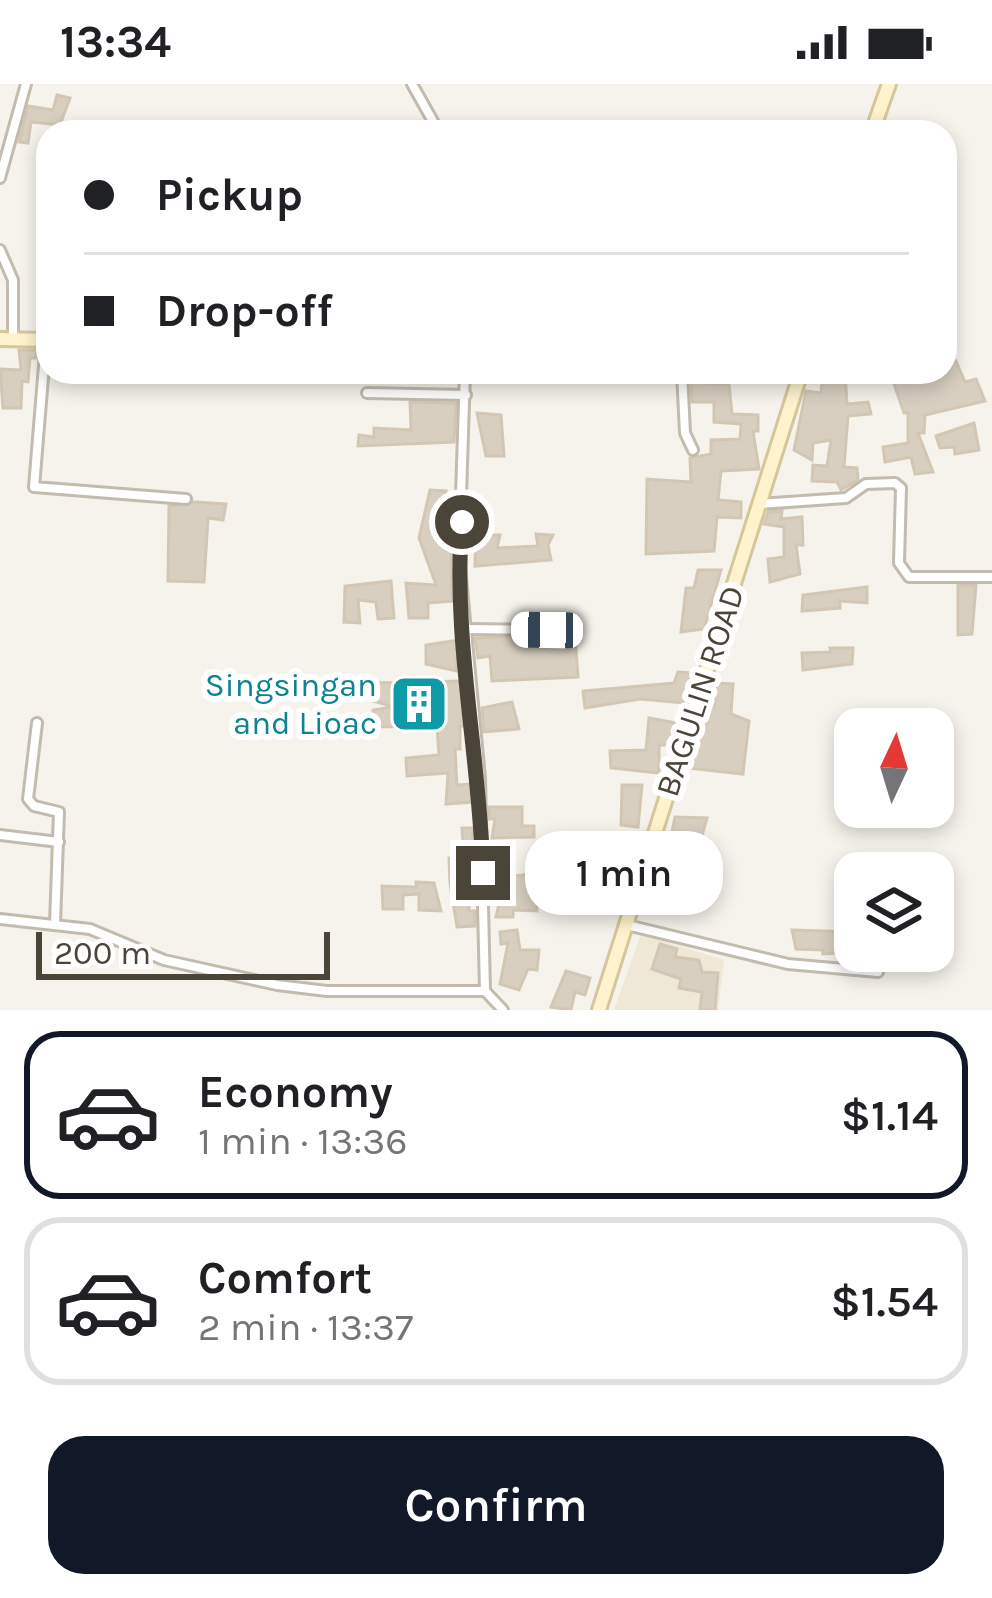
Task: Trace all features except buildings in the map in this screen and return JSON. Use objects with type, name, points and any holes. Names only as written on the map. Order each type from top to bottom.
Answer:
[{"type":"main road","points":[[876,120],[889,84]]},
{"type":"main road","points":[[6,339],[36,340]]},
{"type":"main road","name":"BAGULIN ROAD","points":[[599,1010],[797,384]]},
{"type":"street","points":[[0,178],[26,84]]},
{"type":"street","points":[[412,84],[432,120]]},
{"type":"street","points":[[0,250],[14,280],[6,339]]},
{"type":"street","points":[[43,384],[34,488],[186,499]]},
{"type":"street","points":[[466,384],[459,557],[480,778],[485,991],[503,1010]]},
{"type":"street","points":[[683,384],[685,433],[693,450]]},
{"type":"street","points":[[367,393],[466,395]]},
{"type":"street","points":[[760,504],[846,498],[866,484],[895,483],[901,488],[899,562],[910,579],[992,577]]},
{"type":"street","points":[[464,628],[547,630]]},
{"type":"street","points":[[37,723],[28,799],[34,806],[58,810],[55,924]]},
{"type":"street","points":[[0,835],[59,842]]},
{"type":"street","points":[[0,919],[105,933],[164,960],[277,986],[327,991],[485,991]]},
{"type":"street","points":[[626,924],[788,964],[834,968]]},
{"type":"shaded area","points":[[641,934],[724,960],[718,1010],[614,1010]]},
{"type":"place","name":"Singsingan and Lioac","points":[[419,704]]},
{"type":"route","points":[[462,522],[460,582],[480,778],[483,873]]}]
